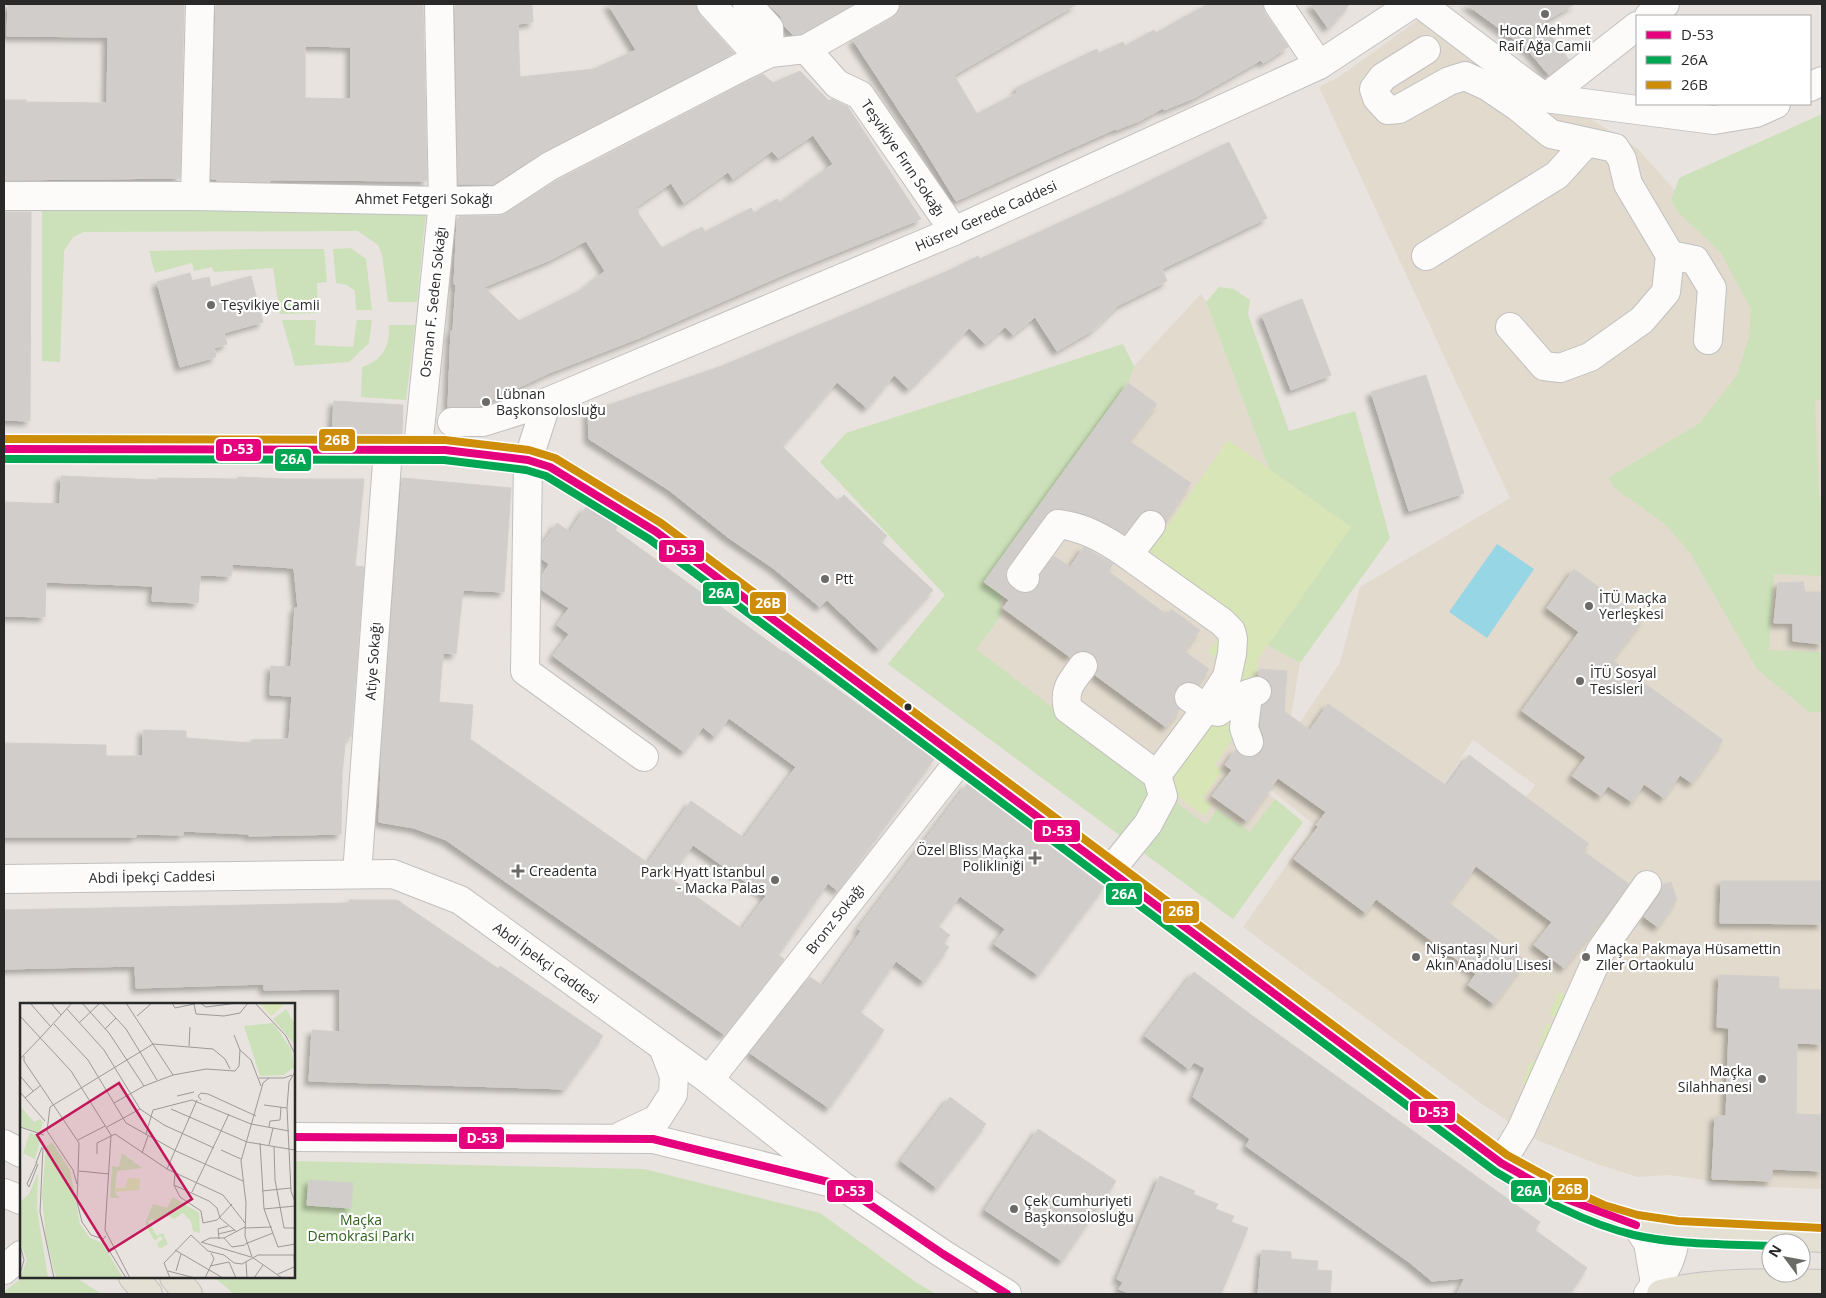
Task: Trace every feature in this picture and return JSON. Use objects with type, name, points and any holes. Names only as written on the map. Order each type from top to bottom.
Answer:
[{"type":"main road","points":[[4,449],[418,449],[445,450],[528,460],[550,466],[655,531],[1501,1162],[1561,1197],[1636,1225],[1676,1230],[1822,1238]]},
{"type":"main road","points":[[133,1278],[148,1294]]},
{"type":"main road","points":[[175,1278],[188,1294]]},
{"type":"main road","points":[[1655,1291],[1788,1283],[1822,1284]]},
{"type":"street","points":[[195,196],[200,4]]},
{"type":"street","name":"Osman F. Seden Sokağı","points":[[418,449],[443,202],[439,4]]},
{"type":"street","points":[[711,4],[750,46],[770,53],[769,28],[746,4]]},
{"type":"street","name":"Ahmet Fetgeri Sokağı","points":[[4,196],[195,196],[443,202],[498,200],[550,166],[770,53],[806,49],[885,4]]},
{"type":"street","points":[[1278,4],[1319,65]]},
{"type":"street","name":"Hüsrev Gerede Caddesi","points":[[452,422],[483,422],[547,402],[954,231],[1319,65],[1412,4]]},
{"type":"street","points":[[1421,4],[1545,98],[1714,120],[1756,113],[1774,105]]},
{"type":"street","points":[[1650,15],[1665,4]]},
{"type":"street","points":[[1545,98],[1636,27]]},
{"type":"street","name":"Teşvikiye Fırın Sokağı","points":[[806,49],[837,84],[860,95],[954,231]]},
{"type":"street","points":[[1426,50],[1384,76],[1374,89],[1377,98],[1388,110],[1399,109],[1449,81],[1465,76],[1487,86],[1518,107],[1551,134],[1616,148],[1622,159],[1628,184],[1670,255],[1666,292],[1642,320],[1590,358],[1560,368],[1544,366],[1510,327]]},
{"type":"street","points":[[1426,256],[1557,175],[1586,143]]},
{"type":"street","points":[[1670,255],[1695,260],[1712,288],[1708,340]]},
{"type":"street","points":[[547,402],[528,460],[525,670],[644,756]]},
{"type":"street","name":"Atiye Sokağı","points":[[357,874],[388,449]]},
{"type":"street","points":[[1024,572],[1056,523],[1082,528],[1110,536],[1128,555],[1222,622],[1231,631],[1233,639],[1227,677],[1197,703],[1157,775]]},
{"type":"street","points":[[1128,555],[1151,525]]},
{"type":"street","points":[[1083,666],[1069,686],[1065,698],[1068,709],[1157,775],[1163,796],[1148,824],[1110,870]]},
{"type":"street","points":[[1197,703],[1218,712],[1237,698],[1250,715]]},
{"type":"street","name":"Bronz Sokağı","points":[[709,1080],[961,758]]},
{"type":"street","name":"Abdi İpekçi Caddesi","points":[[4,879],[393,874],[460,900],[709,1080],[841,1185],[943,1254],[1007,1294]]},
{"type":"street","points":[[1501,1162],[1521,1130],[1601,950],[1647,885]]},
{"type":"street","points":[[612,1140],[657,1119],[673,1094],[674,1076],[663,1047]]},
{"type":"street","points":[[295,1137],[653,1139],[841,1185]]},
{"type":"street","points":[[4,1144],[20,1152]]},
{"type":"street","points":[[4,1193],[20,1200]]},
{"type":"street","points":[[1636,1225],[1648,1243],[1655,1291]]},
{"type":"street","points":[[1655,1291],[1667,1270],[1675,1244],[1676,1230]]},
{"type":"street","points":[[4,1270],[20,1256]]},
{"type":"shaded area","name":"İTÜ Maçka Yerleşkesi","points":[[1425,15],[1637,148],[1794,324],[1822,337],[1822,1189],[1746,1186],[1669,1175],[1638,1177],[1597,1164],[1537,1140],[1482,1104],[1243,927],[1315,825],[1260,781],[1340,663],[1360,587],[1510,498],[1319,87],[1339,77]],"holes":[[[1473,740],[1535,785],[1470,875],[1458,888],[1399,845]]]},
{"type":"shaded area","points":[[1201,294],[1206,302],[1269,469],[1351,527],[1268,645],[1300,663],[1288,733],[1254,782],[1303,822],[1233,919],[888,664],[1134,366]]},
{"type":"green space","points":[[1822,114],[1822,399],[1815,400],[1819,497],[1822,497],[1822,576],[1774,574],[1769,650],[1822,652],[1822,712],[1809,712],[1757,669],[1690,553],[1666,525],[1615,488],[1608,478],[1700,423],[1737,375],[1749,337],[1751,309],[1721,253],[1678,212],[1671,200],[1679,178]]},
{"type":"green space","points":[[42,207],[426,211],[417,302],[388,302],[382,255],[378,245],[358,231],[84,232],[73,237],[64,251],[60,362],[42,361]]},
{"type":"green space","points":[[351,248],[366,259],[372,310],[356,310],[355,291],[347,285],[336,283],[333,249]]},
{"type":"green space","points":[[324,249],[327,282],[317,283],[318,313],[280,314],[273,268],[214,272],[212,267],[194,271],[192,263],[155,273],[149,251]]},
{"type":"green space","points":[[1219,287],[1234,289],[1250,300],[1248,314],[1289,431],[1355,411],[1390,538],[1300,663],[1268,645],[1351,527],[1269,469],[1206,302]]},
{"type":"green space","points":[[282,320],[316,320],[315,345],[353,347],[357,320],[372,320],[369,343],[349,362],[295,366]]},
{"type":"green space","points":[[389,325],[415,325],[406,400],[361,397],[362,367],[375,361],[384,351],[388,339]]},
{"type":"green space","points":[[1123,344],[1134,366],[1128,383],[985,582],[1001,594],[1001,616],[976,649],[1206,825],[1217,809],[1250,832],[1275,799],[1303,822],[1233,919],[888,664],[945,595],[820,462],[846,433]]},
{"type":"green space","points":[[1228,440],[1351,527],[1258,659],[1249,736],[1239,729],[1215,765],[1222,771],[1203,798],[1212,805],[1205,816],[1165,788],[1235,671],[1208,652],[1221,635],[1135,572]]},
{"type":"green space","points":[[1558,992],[1590,1004],[1582,1027],[1550,1015]]},
{"type":"green space","points":[[1547,1023],[1578,1035],[1570,1058],[1538,1046]]},
{"type":"green space","points":[[1531,1060],[1563,1073],[1554,1096],[1522,1083]]},
{"type":"green space","name":"Maçka Demokrasi Parkı","points":[[295,1161],[644,1169],[820,1213],[917,1283],[936,1294],[234,1294],[215,1278],[295,1278]]},
{"type":"green space","points":[[22,1278],[77,1278],[102,1294],[4,1294]]},
{"type":"water","points":[[1497,544],[1534,569],[1487,638],[1449,612]]},
{"type":"building","points":[[8,4],[184,4],[180,178],[4,180],[4,100],[107,103],[108,37],[7,36]]},
{"type":"building","points":[[216,4],[423,4],[427,181],[270,180],[270,182],[217,181],[217,179],[211,179]],"holes":[[[305,47],[351,47],[351,99],[305,98]]]},
{"type":"building","points":[[455,4],[532,4],[533,22],[518,24],[520,77],[594,69],[636,50],[608,4],[696,4],[699,14],[734,53],[543,152],[493,184],[458,184]]},
{"type":"building","points":[[768,4],[854,4],[801,34],[793,35],[784,26],[781,17]]},
{"type":"building","points":[[901,4],[1077,4],[954,75],[977,114],[1017,93],[1018,87],[1097,49],[1099,53],[1123,42],[1125,46],[1154,30],[1156,33],[1208,4],[1263,4],[1265,13],[1288,47],[1263,63],[1261,60],[1194,98],[1164,110],[1163,108],[1139,121],[1115,129],[956,201],[853,40],[893,18],[899,11]]},
{"type":"building","points":[[1311,4],[1350,4],[1328,28]]},
{"type":"building","points":[[1466,4],[1575,4],[1542,23],[1569,60],[1549,75],[1526,48]]},
{"type":"building","points":[[800,71],[829,101],[832,99],[848,107],[921,219],[792,271],[639,338],[549,373],[479,406],[448,407],[451,331],[453,331],[456,284],[454,284],[457,221],[460,216],[498,216],[506,213],[558,180],[754,78],[763,74],[773,83]],"holes":[[[813,135],[833,164],[780,203],[777,199],[754,213],[751,208],[705,232],[702,227],[662,248],[638,213],[636,207],[671,183],[684,203],[728,172],[733,179],[772,151],[778,158]],[[586,241],[605,271],[583,289],[519,321],[484,287],[550,260]]]},
{"type":"building","points":[[1229,142],[1267,218],[1162,269],[1167,281],[1119,305],[1093,330],[1057,351],[1035,317],[1013,335],[1005,327],[985,344],[969,328],[909,389],[894,375],[867,408],[837,382],[782,446],[838,501],[844,495],[887,536],[881,542],[933,590],[879,649],[827,600],[820,607],[773,568],[729,538],[669,490],[589,439],[588,412],[722,366],[955,268],[978,256],[980,259],[1125,193]]},
{"type":"building","points":[[4,212],[31,212],[30,421],[4,420]]},
{"type":"building","name":"Teşvikiye Camii","points":[[190,273],[192,281],[209,277],[211,287],[251,276],[263,322],[224,333],[227,344],[214,348],[216,357],[180,367],[157,282]]},
{"type":"building","points":[[1302,299],[1331,375],[1291,390],[1262,315]]},
{"type":"building","points":[[1426,375],[1464,493],[1409,511],[1371,392]]},
{"type":"building","points":[[1128,383],[1157,404],[1129,441],[1191,483],[1166,520],[1160,512],[1145,510],[1124,534],[1102,521],[1082,513],[1060,509],[1052,510],[1045,515],[1008,566],[1005,574],[1007,582],[1016,590],[1023,593],[1031,592],[1038,587],[1040,575],[1054,556],[1070,567],[1084,547],[1113,564],[1108,571],[1167,615],[1171,609],[1200,630],[1184,651],[1209,669],[1198,684],[1190,681],[1183,683],[1177,688],[1173,696],[1175,703],[1180,709],[1166,727],[1095,675],[1098,667],[1097,659],[1093,654],[1084,650],[1076,652],[1070,657],[1003,608],[1009,600],[984,582]]},
{"type":"building","points":[[334,401],[403,405],[402,434],[332,434]]},
{"type":"building","points":[[61,476],[158,480],[158,478],[238,479],[238,477],[364,479],[355,566],[364,567],[351,737],[346,736],[342,774],[341,834],[249,836],[249,834],[183,831],[183,835],[136,834],[136,837],[4,837],[4,743],[106,745],[106,756],[143,756],[143,730],[186,731],[186,738],[251,743],[251,740],[289,739],[292,696],[270,695],[271,666],[291,667],[295,608],[298,608],[294,568],[232,564],[231,576],[200,575],[198,603],[152,601],[153,586],[46,582],[45,617],[4,616],[4,502],[60,504]]},
{"type":"building","points":[[402,478],[511,488],[504,592],[463,590],[456,654],[443,653],[439,702],[473,705],[470,739],[648,863],[691,801],[744,838],[796,767],[729,718],[715,737],[703,727],[684,752],[553,656],[569,634],[557,625],[569,608],[542,590],[542,576],[549,564],[542,559],[542,545],[557,523],[570,532],[586,507],[618,526],[615,530],[934,759],[838,891],[828,883],[778,955],[784,959],[725,1035],[446,840],[414,828],[379,822],[382,739]],"holes":[[[693,845],[766,896],[742,929],[670,878]]]},
{"type":"building","name":"İTÜ Sosyal Tesisleri","points":[[1574,569],[1643,619],[1612,660],[1723,740],[1692,783],[1680,775],[1664,798],[1644,784],[1632,802],[1608,786],[1601,796],[1572,776],[1586,757],[1522,711],[1579,632],[1547,608]]},
{"type":"building","points":[[1803,582],[1805,592],[1822,592],[1822,644],[1793,641],[1793,623],[1774,623],[1778,583]]},
{"type":"building","points":[[1260,669],[1287,671],[1284,711],[1310,730],[1328,704],[1447,786],[1469,755],[1589,844],[1583,851],[1629,884],[1564,968],[1534,945],[1552,922],[1476,866],[1449,903],[1526,961],[1494,1004],[1468,985],[1476,974],[1376,899],[1366,913],[1294,859],[1318,827],[1316,825],[1326,812],[1278,778],[1247,821],[1212,796],[1232,770],[1225,765],[1236,749],[1239,754],[1246,757],[1254,757],[1261,752],[1264,745],[1264,737],[1260,726],[1262,706],[1269,701],[1272,686],[1268,680],[1259,676]]},
{"type":"building","points":[[967,784],[1104,887],[1038,975],[994,944],[1005,929],[960,896],[938,926],[950,935],[943,943],[949,947],[924,982],[896,961],[860,1012],[884,1030],[829,1108],[750,1053],[810,977],[823,986],[861,931],[858,929]]},
{"type":"building","points":[[1721,881],[1822,881],[1822,924],[1720,923]]},
{"type":"building","points":[[1671,882],[1677,899],[1658,927],[1644,917],[1660,894],[1662,885]]},
{"type":"building","points":[[349,900],[397,900],[499,969],[500,966],[603,1036],[565,1089],[309,1081],[312,1030],[340,1032],[340,989],[264,990],[264,984],[136,988],[135,966],[4,969],[4,910],[349,903]]},
{"type":"building","points":[[1194,972],[1540,1222],[1535,1230],[1587,1268],[1570,1294],[1457,1294],[1465,1278],[1432,1281],[1409,1262],[1246,1146],[1250,1139],[1193,1097],[1205,1068],[1194,1062],[1189,1069],[1145,1036]]},
{"type":"building","name":"Maçka Silahhanesi","points":[[1719,975],[1779,977],[1779,989],[1822,990],[1822,1044],[1797,1043],[1796,1114],[1822,1115],[1822,1171],[1772,1169],[1771,1181],[1712,1179],[1715,1116],[1726,1116],[1729,1028],[1717,1027]]},
{"type":"building","points":[[950,1097],[986,1124],[937,1188],[901,1161]]},
{"type":"building","points":[[1038,1129],[1116,1181],[1062,1261],[985,1210]]},
{"type":"building","points":[[1160,1176],[1195,1191],[1193,1194],[1218,1204],[1215,1209],[1234,1216],[1231,1222],[1248,1228],[1221,1294],[1131,1294],[1119,1289],[1123,1282],[1117,1279]]},
{"type":"building","points":[[309,1180],[353,1183],[351,1208],[307,1205]]},
{"type":"building","points":[[1262,1250],[1291,1252],[1291,1259],[1318,1261],[1317,1270],[1332,1271],[1330,1294],[1258,1294]]},
{"type":"transit line","name":"26B","points":[[4,439],[445,440],[529,450],[555,458],[661,523],[1507,1155],[1571,1190],[1604,1205],[1638,1215],[1678,1221],[1822,1228]]},
{"type":"transit line","name":"D-53","points":[[4,449],[445,450],[528,460],[550,467],[655,531],[1501,1163],[1561,1197],[1636,1225]]},
{"type":"transit line","name":"26A","points":[[4,459],[444,460],[526,470],[546,476],[649,539],[1496,1172],[1580,1217],[1634,1235],[1685,1242],[1761,1246]]},
{"type":"transit line","name":"D-53","points":[[295,1137],[653,1139],[841,1185],[943,1254],[1007,1294]]},
{"type":"place","name":"Hoca Mehmet Raif Ağa Camii","points":[[1545,14]]},
{"type":"place","name":"Teşvikiye Camii","points":[[211,305]]},
{"type":"place","name":"Lübnan Başkonsolosluğu","points":[[486,402]]},
{"type":"place","name":"Ptt","points":[[825,579]]},
{"type":"place","name":"İTÜ Maçka Yerleşkesi","points":[[1589,606]]},
{"type":"place","name":"İTÜ Sosyal Tesisleri","points":[[1580,681]]},
{"type":"place","name":"Özel Bliss Maçka Polikliniği","points":[[1035,858]]},
{"type":"place","name":"Creadenta","points":[[518,871]]},
{"type":"place","name":"Park Hyatt Istanbul - Macka Palas","points":[[775,880]]},
{"type":"place","name":"Nişantaşı Nuri Akın Anadolu Lisesi","points":[[1416,957]]},
{"type":"place","name":"Maçka Pakmaya Hüsamettin Ziler Ortaokulu","points":[[1586,957]]},
{"type":"place","name":"Maçka Silahhanesi","points":[[1762,1079]]},
{"type":"place","name":"Çek Cumhuriyeti Başkonsolosluğu","points":[[1014,1209]]}]
